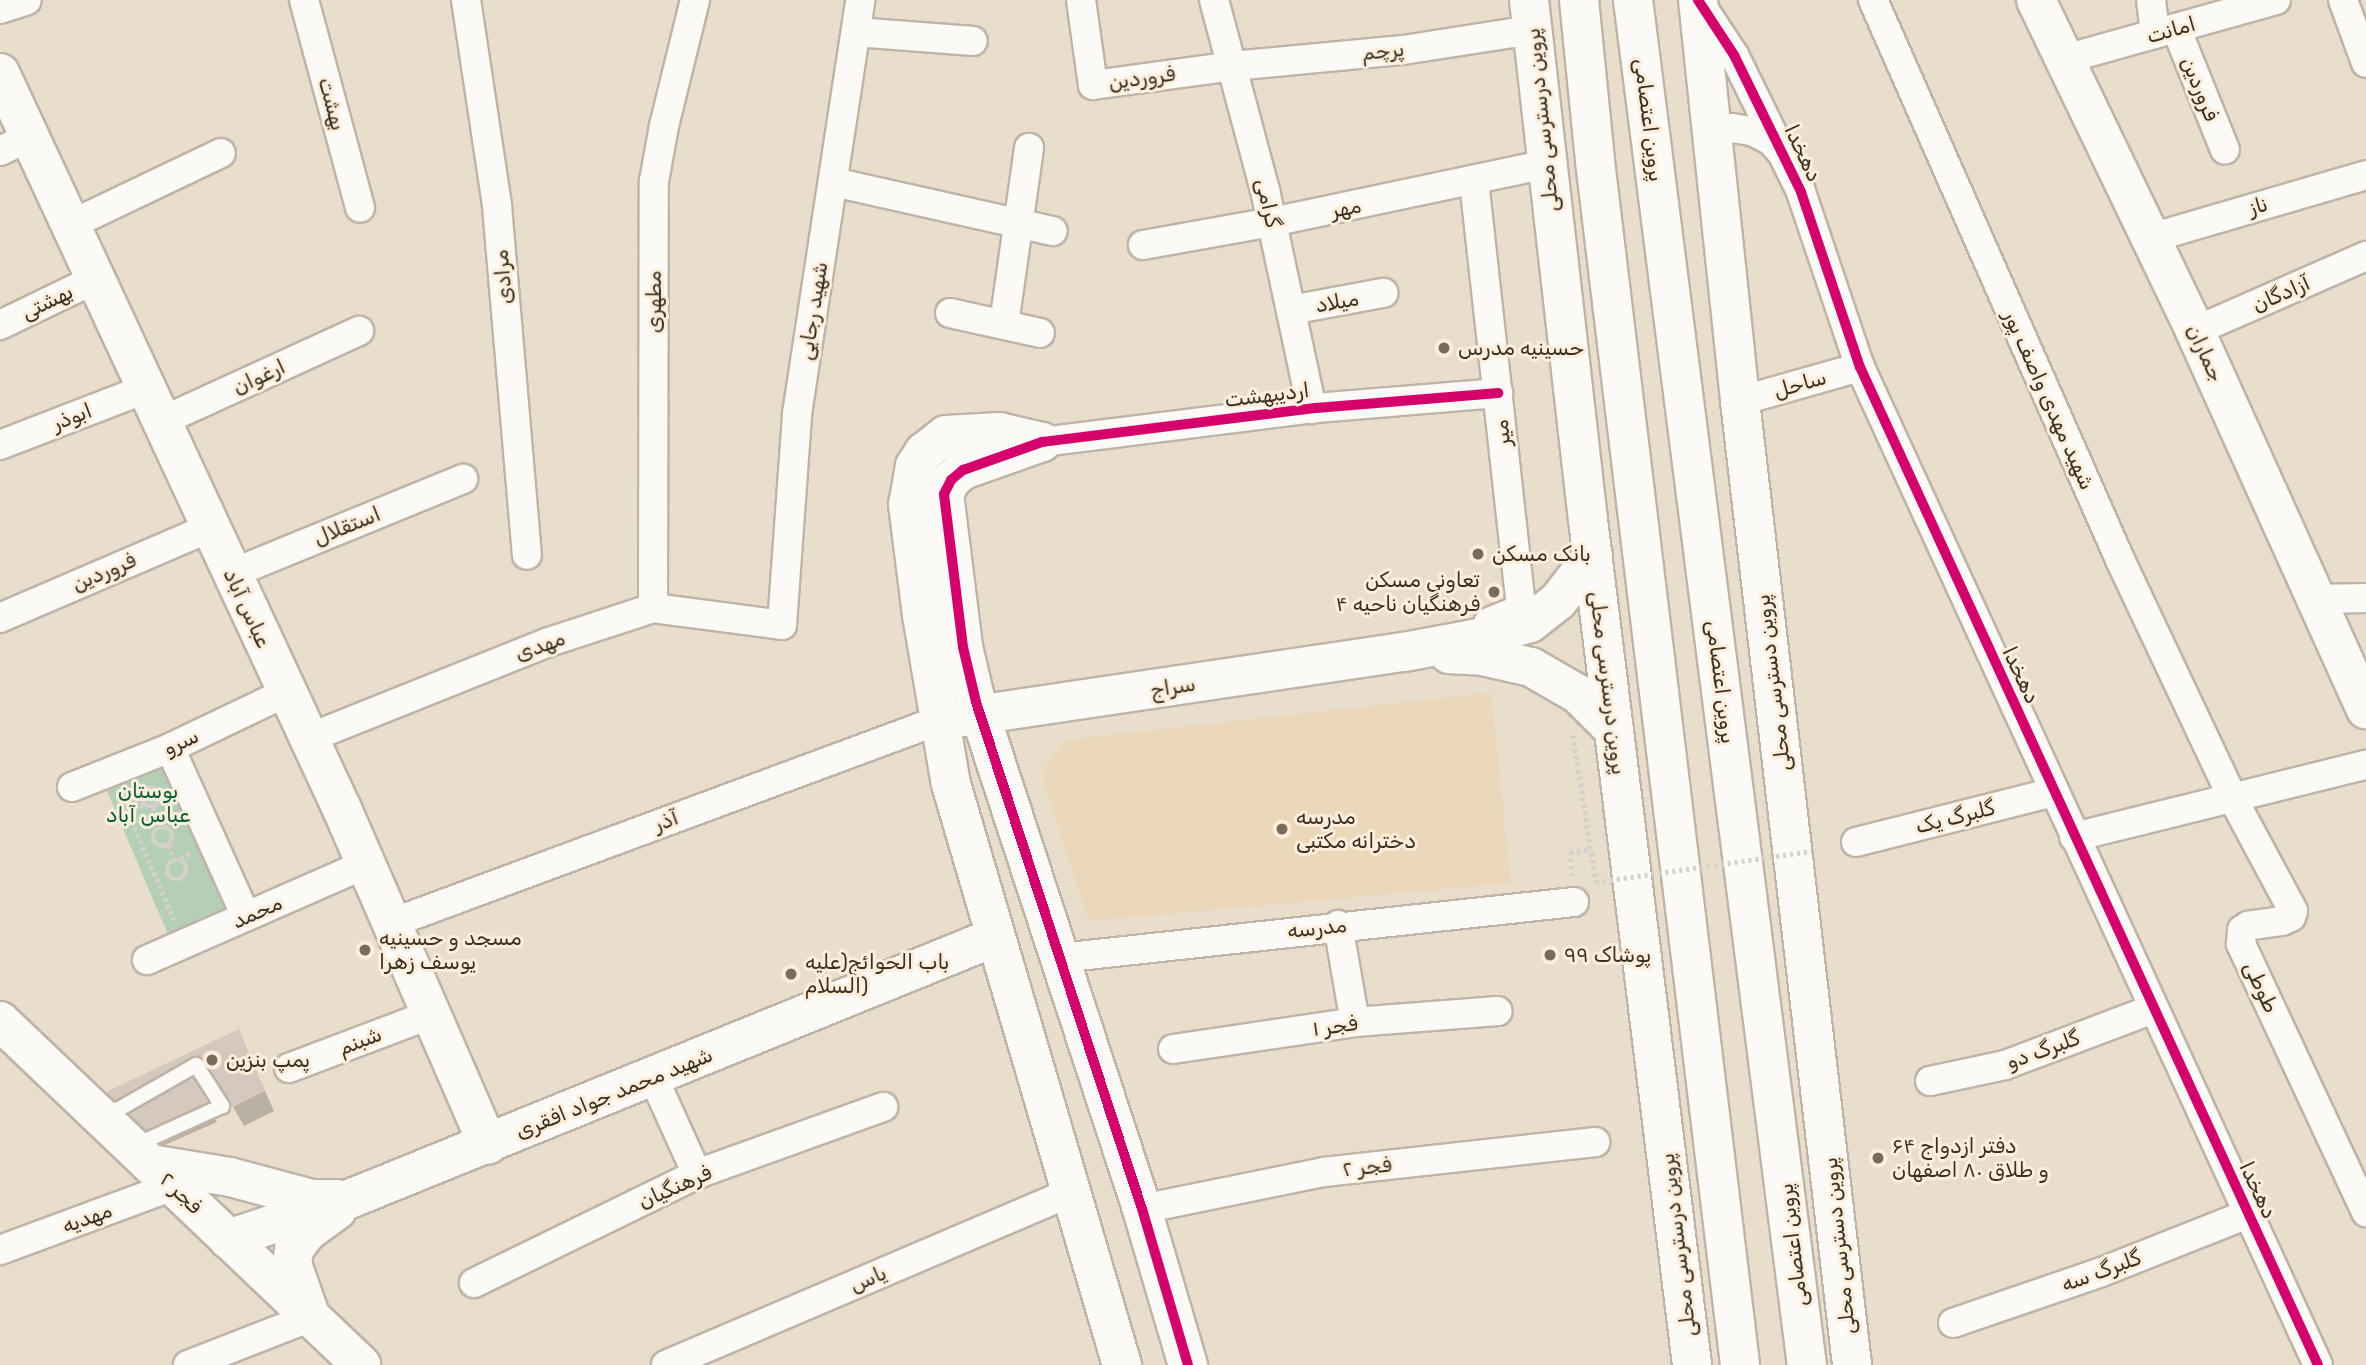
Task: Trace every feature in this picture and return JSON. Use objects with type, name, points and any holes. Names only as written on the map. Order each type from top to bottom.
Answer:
[{"type":"street","points":[[0,9],[27,0]]},
{"type":"street","name":"بهشت","points":[[304,0],[360,208]]},
{"type":"street","name":"مرادی","points":[[466,0],[497,206],[527,555]]},
{"type":"street","name":"مطهری","points":[[653,608],[654,181],[664,126],[695,0]]},
{"type":"street","name":"شهید رجایی","points":[[782,625],[797,414],[860,0]]},
{"type":"street","name":"فروردین","points":[[1081,0],[1093,85],[1233,66]]},
{"type":"street","name":"گرامی","points":[[1214,0],[1272,222],[1312,409]]},
{"type":"street","points":[[1579,0],[1595,161],[1740,1365]]},
{"type":"street","name":"پروین اعتصامی","points":[[1633,0],[1807,1365]]},
{"type":"street","name":"پروین دسترسی محلی","points":[[1698,0],[1740,401],[1852,1365]]},
{"type":"street","name":"دهخدا","points":[[1698,0],[1734,55],[1801,191],[1860,368],[2318,1365]]},
{"type":"street","name":"شهید مهدی واصف پور","points":[[1873,0],[2122,564],[2232,797]]},
{"type":"street","name":"جماران","points":[[2036,0],[2195,331],[2366,708]]},
{"type":"street","name":"فروردین","points":[[2151,0],[2225,150]]},
{"type":"street","points":[[2343,0],[2366,63]]},
{"type":"street","name":"امانت","points":[[2066,59],[2268,1]]},
{"type":"street","name":"پرچم","points":[[1233,66],[1403,50],[1530,15]]},
{"type":"street","name":"پروین درسترسی محلی","points":[[1530,15],[1692,1365]]},
{"type":"street","points":[[856,32],[973,41]]},
{"type":"street","name":"عباس آباد","points":[[0,73],[15,144],[70,225],[366,863],[488,1145]]},
{"type":"street","points":[[1712,133],[1732,128],[1752,131],[1770,140],[1784,156]]},
{"type":"street","points":[[1004,324],[1029,148]]},
{"type":"street","points":[[70,225],[220,153]]},
{"type":"street","name":"مهر","points":[[1143,245],[1272,222],[1547,164]]},
{"type":"street","name":"ناز","points":[[2151,238],[2366,175]]},
{"type":"street","name":"میر","points":[[1454,643],[1479,625],[1521,609],[1474,181]]},
{"type":"street","points":[[833,182],[1053,231]]},
{"type":"street","name":"آزادگان","points":[[2195,331],[2366,256]]},
{"type":"street","name":"بهشتی","points":[[0,325],[94,279]]},
{"type":"street","name":"میلاد","points":[[1291,310],[1383,293]]},
{"type":"street","points":[[950,313],[1040,333]]},
{"type":"street","name":"ارغوان","points":[[153,405],[359,331]]},
{"type":"street","name":"ساحل","points":[[1740,401],[1860,368]]},
{"type":"street","name":"اردیبهشت","points":[[1042,442],[1312,409],[1498,393]]},
{"type":"street","name":"ابوذر","points":[[0,445],[153,405]]},
{"type":"street","points":[[1042,442],[999,432],[946,435],[924,452],[915,466],[908,504],[922,615],[951,784],[1069,1193],[1122,1365]]},
{"type":"street","points":[[1042,442],[963,470],[951,480],[944,494],[963,647],[981,717],[1142,1209],[1188,1365]]},
{"type":"street","name":"استقلال","points":[[231,573],[463,479]]},
{"type":"street","name":"فروردین","points":[[0,618],[209,528]]},
{"type":"street","name":"سراج","points":[[940,719],[981,717],[1454,643],[1530,623],[1558,601],[1593,556]]},
{"type":"street","points":[[2316,600],[2366,598]]},
{"type":"street","name":"مهدی","points":[[309,738],[546,643],[653,608],[782,625]]},
{"type":"street","name":"سراج","points":[[1405,652],[1494,659],[1531,667],[1578,694],[1615,730]]},
{"type":"street","name":"سرو","points":[[72,787],[170,748],[287,692]]},
{"type":"street","name":"آذر","points":[[392,923],[940,719]]},
{"type":"street","points":[[170,748],[246,916]]},
{"type":"street","points":[[2074,837],[2366,765]]},
{"type":"street","name":"گلبرگ یک","points":[[1856,842],[2054,792]]},
{"type":"street","name":"طوطی","points":[[2232,797],[2293,911],[2291,917],[2282,921],[2248,926],[2242,930],[2241,944],[2366,1212]]},
{"type":"street","name":"محمد","points":[[147,960],[366,863]]},
{"type":"street","name":"مدرسه","points":[[1060,958],[1338,925],[1574,902]]},
{"type":"street","points":[[1338,925],[1355,1022]]},
{"type":"street","name":"شهید محمد جواد افقری","points":[[228,1239],[352,1199],[995,937]]},
{"type":"street","name":"گلبرگ دو","points":[[1930,1081],[2005,1065],[2153,1009]]},
{"type":"street","name":"فجر ۱","points":[[1173,1049],[1355,1022],[1498,1011]]},
{"type":"street","name":"شبنم","points":[[289,1068],[432,1014]]},
{"type":"street","name":"فجر ۲","points":[[0,1021],[361,1365]]},
{"type":"street","points":[[653,1077],[697,1174]]},
{"type":"street","name":"فرهنگیان","points":[[474,1283],[697,1174],[883,1107]]},
{"type":"street","name":"فجر ۲","points":[[1142,1209],[1324,1172],[1595,1142]]},
{"type":"street","points":[[152,1166],[230,1177],[312,1199],[352,1199]]},
{"type":"street","name":"مهدیه","points":[[0,1250],[152,1166]]},
{"type":"street","name":"یاس","points":[[666,1365],[1069,1193]]},
{"type":"street","points":[[188,1365],[311,1317],[292,1264],[294,1249],[307,1232],[352,1199]]},
{"type":"street","name":"گلبرگ سه","points":[[1953,1323],[2099,1273],[2248,1214]]},
{"type":"lane","points":[[97,1114],[119,1109],[196,1066],[222,1106],[152,1166]]},
{"type":"path","points":[[1565,687],[1596,882],[1812,851]]},
{"type":"path","points":[[111,772],[185,943]]},
{"type":"path","points":[[144,805],[140,799],[142,792],[153,788],[161,797],[154,807],[159,827]]},
{"type":"path","points":[[126,807],[154,807]]},
{"type":"path","points":[[156,845],[153,835],[159,827]]},
{"type":"path","points":[[159,827],[169,828],[173,833],[169,845],[174,860]]},
{"type":"path","points":[[146,854],[156,845],[169,845]]},
{"type":"path","points":[[1574,902],[1570,852],[1591,849]]},
{"type":"path","points":[[160,885],[171,878],[180,880],[188,870],[184,862],[174,860]]},
{"type":"path","points":[[171,878],[167,867],[174,860]]},
{"type":"shaded area","name":"مدرسه دخترانه مکتبی","points":[[1491,693],[1511,883],[1089,921],[1041,774],[1064,740]]},
{"type":"green space","name":"بوستان عباس آباد","points":[[166,761],[229,909],[168,935],[105,787]]},
{"type":"building","points":[[239,1029],[265,1091],[231,1108],[204,1060],[197,1055],[115,1100],[106,1092]]},
{"type":"building","points":[[193,1078],[208,1102],[146,1130],[129,1114]]},
{"type":"cycle path","points":[[1698,0],[1734,55],[1801,192],[1860,367],[2318,1365]]},
{"type":"cycle path","points":[[1188,1365],[1142,1209],[976,702],[963,647],[944,494],[951,480],[963,470],[1042,442],[1316,408],[1498,393]]},
{"type":"place","name":"حسینیه مدرس","points":[[1444,348]]},
{"type":"place","name":"بانک مسکن","points":[[1478,554]]},
{"type":"place","name":"تعاونی مسکن فرهنگیان ناحیه ۴","points":[[1494,592]]},
{"type":"place","name":"مدرسه دخترانه مکتبی","points":[[1282,829]]},
{"type":"place","name":"مسجد و حسینیه یوسف زهرا","points":[[365,950]]},
{"type":"place","name":"پوشاک ۹۹","points":[[1550,955]]},
{"type":"place","name":"باب الحوائج(علیه السلام)","points":[[791,974]]},
{"type":"place","name":"پمپ بنزین","points":[[212,1060]]},
{"type":"place","name":"دفتر ازدواج ۶۴ و طلاق ۸۰ اصفهان","points":[[1878,1158]]}]
